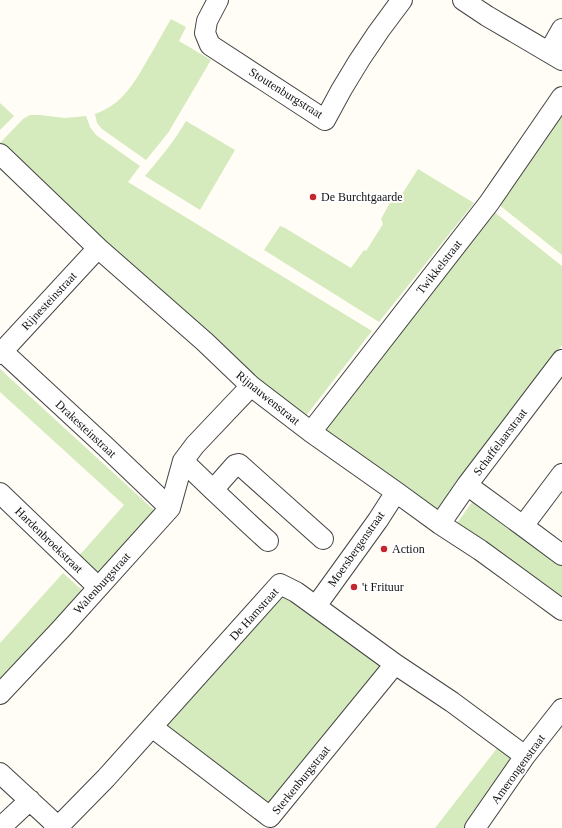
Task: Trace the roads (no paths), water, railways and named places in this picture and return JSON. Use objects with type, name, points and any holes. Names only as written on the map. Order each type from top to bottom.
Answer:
[{"type":"street","name":"Stoutenburgstraat","points":[[218,0],[206,21],[205,33],[210,45],[325,120],[358,62],[381,27],[402,0]]},
{"type":"street","points":[[463,0],[555,56],[562,29]]},
{"type":"street","name":"Twikkelstraat","points":[[311,432],[489,202],[562,97]]},
{"type":"street","name":"Rijnauwenstraat","points":[[0,154],[98,248],[206,342],[250,386],[311,432],[440,524],[480,550],[562,610]]},
{"type":"street","name":"Rijnesteinstraat","points":[[1,351],[98,248]]},
{"type":"street","name":"Drakesteinstraat","points":[[1,351],[170,508]]},
{"type":"street","name":"Schaffelaarstraat","points":[[440,524],[467,485],[562,360]]},
{"type":"street","name":"Walenburgstraat","points":[[0,694],[170,508],[183,461],[194,445],[250,386]]},
{"type":"street","points":[[183,461],[268,540]]},
{"type":"street","points":[[213,490],[235,465],[238,464],[323,539]]},
{"type":"street","points":[[523,526],[562,474]]},
{"type":"street","points":[[467,485],[562,555]]},
{"type":"street","name":"Moersbergenstraat","points":[[316,606],[378,520],[396,492]]},
{"type":"street","name":"Hardenbroekstraat","points":[[0,493],[98,587]]},
{"type":"street","name":"De Hamstraat","points":[[57,828],[106,778],[280,584],[296,592],[316,606],[395,664],[452,702],[525,756]]},
{"type":"street","name":"Sterkenburgstraat","points":[[152,727],[270,817],[395,664]]},
{"type":"street","name":"Amerongenstraat","points":[[475,828],[525,756],[562,710]]},
{"type":"street","points":[[0,773],[30,800],[57,828]]},
{"type":"street","points":[[0,828],[30,800]]},
{"type":"place","name":"De Burchtgaarde","points":[[313,197]]},
{"type":"place","name":"Action","points":[[384,549]]},
{"type":"place","name":"'t Frituur","points":[[354,587]]}]
